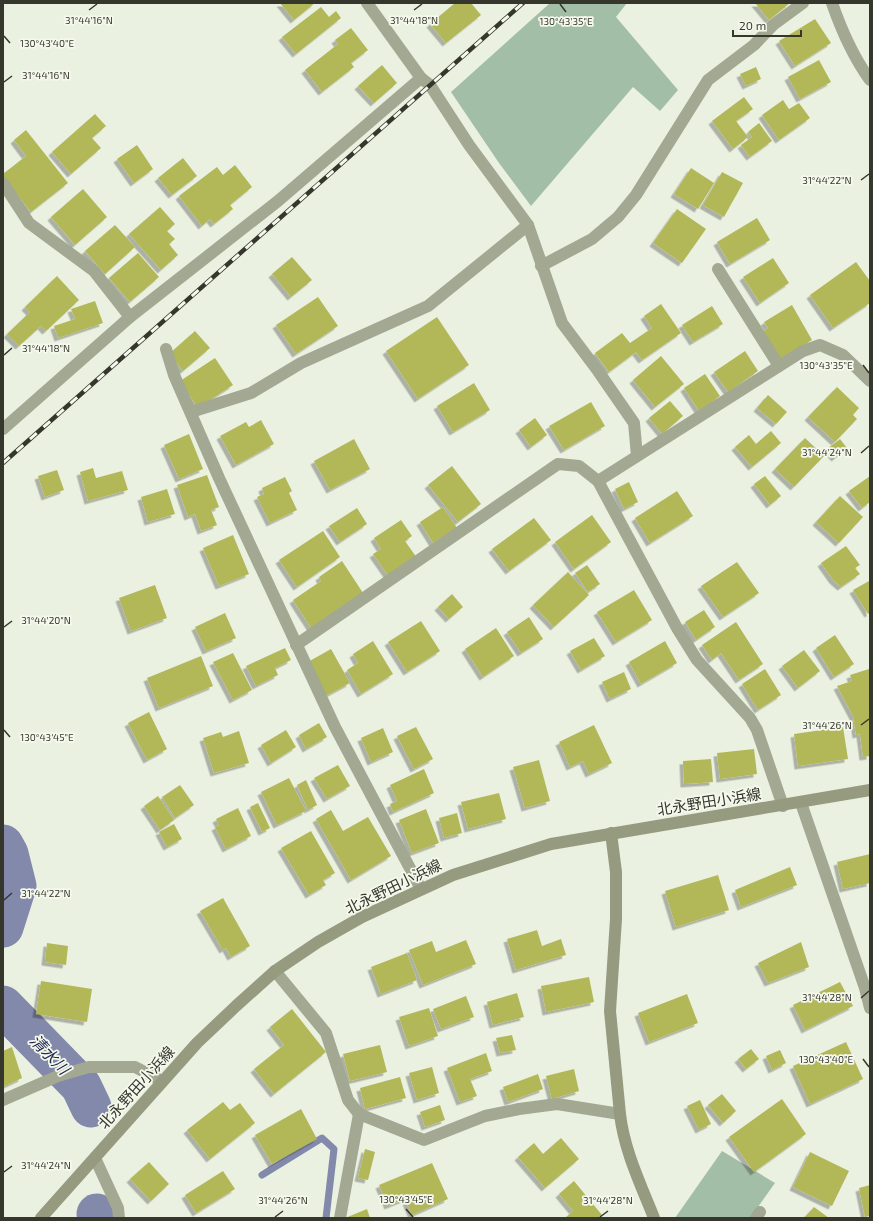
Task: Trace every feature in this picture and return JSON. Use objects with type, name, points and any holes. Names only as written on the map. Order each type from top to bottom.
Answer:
[{"type":"main road","name":"北永野田小浜線","points":[[41,1218],[197,1043],[275,971],[318,942],[350,924],[453,875],[551,844],[801,803],[870,790]]},
{"type":"main road","points":[[611,833],[616,872],[616,919],[610,1011],[621,1125],[637,1177],[654,1218]]},
{"type":"street","points":[[367,3],[421,78],[430,85],[469,145],[528,226],[562,324],[598,371],[634,423],[637,456]]},
{"type":"street","points":[[541,266],[592,239],[618,217],[636,195],[708,80],[754,45],[773,25],[803,3]]},
{"type":"street","points":[[832,3],[841,26],[863,71],[870,80]]},
{"type":"street","points":[[3,429],[130,318],[278,201],[421,78]]},
{"type":"street","points":[[3,183],[29,223],[94,271],[130,318]]},
{"type":"street","points":[[191,412],[251,393],[301,363],[428,306],[528,226]]},
{"type":"street","points":[[718,269],[779,366]]},
{"type":"street","points":[[598,481],[803,351],[820,345],[843,355],[870,381]]},
{"type":"street","points":[[166,349],[174,375],[219,478],[296,645],[335,727],[421,890]]},
{"type":"street","points":[[296,645],[558,464],[579,466],[598,481],[677,628],[697,660],[750,718],[757,730],[783,806]]},
{"type":"street","points":[[801,803],[865,988],[870,1008]]},
{"type":"street","points":[[275,971],[326,1033],[348,1100],[359,1114],[424,1140],[484,1116],[519,1109],[557,1104],[620,1114]]},
{"type":"street","points":[[3,1100],[58,1076],[90,1067],[135,1067],[162,1081]]},
{"type":"street","points":[[340,1218],[359,1114]]},
{"type":"street","points":[[95,1158],[118,1208],[119,1218]]},
{"type":"green space","points":[[550,3],[627,3],[616,17],[678,90],[660,111],[633,87],[531,206],[499,163],[451,92]]},
{"type":"green space","points":[[722,1151],[775,1183],[750,1218],[675,1218]]},
{"type":"building","points":[[280,3],[315,3],[294,20]]},
{"type":"building","points":[[455,3],[471,3],[481,15],[446,43],[430,24]]},
{"type":"building","points":[[755,3],[790,3],[769,20]]},
{"type":"building","points":[[321,7],[329,17],[336,11],[341,18],[296,54],[282,37]]},
{"type":"building","points":[[815,19],[831,43],[795,66],[779,41]]},
{"type":"building","points":[[351,28],[368,50],[351,63],[354,67],[322,92],[305,70],[338,44],[335,40]]},
{"type":"building","points":[[819,60],[831,82],[800,99],[788,77]]},
{"type":"building","points":[[382,65],[397,83],[374,103],[358,86]]},
{"type":"building","points":[[756,67],[761,79],[746,86],[740,74]]},
{"type":"building","points":[[744,97],[753,109],[736,121],[748,137],[733,149],[712,121]]},
{"type":"building","points":[[783,100],[789,109],[799,103],[810,118],[779,140],[762,115]]},
{"type":"building","points":[[95,114],[106,126],[92,138],[101,148],[71,174],[52,152]]},
{"type":"building","points":[[759,123],[772,141],[750,157],[741,145],[752,137],[748,132]]},
{"type":"building","points":[[26,130],[68,183],[31,212],[3,177],[3,174],[26,156],[14,140]]},
{"type":"building","points":[[137,145],[153,169],[134,183],[117,159]]},
{"type":"building","points":[[183,158],[197,176],[172,195],[158,178]]},
{"type":"building","points":[[235,165],[252,187],[230,205],[233,209],[214,224],[210,219],[202,226],[179,196],[217,167],[223,175]]},
{"type":"building","points":[[691,168],[714,183],[698,209],[674,194]]},
{"type":"building","points":[[722,172],[743,183],[724,217],[703,205]]},
{"type":"building","points":[[83,189],[107,217],[75,245],[51,217]]},
{"type":"building","points":[[160,207],[175,224],[167,231],[175,239],[169,244],[178,255],[161,270],[129,234]]},
{"type":"building","points":[[677,209],[706,229],[682,263],[653,243]]},
{"type":"building","points":[[757,218],[770,240],[730,264],[717,242]]},
{"type":"building","points":[[115,225],[135,247],[105,274],[85,251]]},
{"type":"building","points":[[138,253],[159,277],[130,302],[109,278]]},
{"type":"building","points":[[292,257],[312,280],[291,297],[272,274]]},
{"type":"building","points":[[773,258],[789,283],[760,303],[743,277]]},
{"type":"building","points":[[856,262],[870,281],[870,303],[833,328],[810,295]]},
{"type":"building","points":[[57,276],[79,300],[46,331],[41,326],[19,346],[7,334],[30,312],[25,307]]},
{"type":"building","points":[[318,297],[338,326],[296,354],[276,325]]},
{"type":"building","points":[[95,301],[103,323],[58,338],[54,326],[75,319],[71,309]]},
{"type":"building","points":[[661,304],[681,333],[642,360],[636,352],[609,372],[595,353],[622,333],[630,343],[652,328],[644,316]]},
{"type":"building","points":[[792,305],[812,340],[779,360],[762,332],[768,328],[764,322]]},
{"type":"building","points":[[712,306],[723,324],[693,342],[682,325]]},
{"type":"building","points":[[437,317],[469,365],[418,399],[386,351]]},
{"type":"building","points":[[195,331],[210,348],[183,371],[169,354]]},
{"type":"building","points":[[745,351],[758,371],[728,392],[714,372]]},
{"type":"building","points":[[661,356],[684,384],[655,407],[633,380]]},
{"type":"building","points":[[215,358],[233,385],[198,408],[180,381]]},
{"type":"building","points":[[705,374],[720,396],[699,411],[684,388]]},
{"type":"building","points":[[474,383],[490,410],[453,432],[437,406]]},
{"type":"building","points":[[837,387],[859,408],[853,415],[857,419],[835,442],[808,417]]},
{"type":"building","points":[[768,395],[787,412],[776,424],[757,408]]},
{"type":"building","points":[[670,401],[683,416],[662,434],[649,418]]},
{"type":"building","points":[[591,402],[605,426],[564,450],[549,426]]},
{"type":"building","points":[[535,418],[547,435],[531,447],[519,430]]},
{"type":"building","points":[[261,420],[274,444],[236,465],[220,436],[246,422],[249,427]]},
{"type":"building","points":[[771,431],[781,443],[752,467],[735,447],[749,435],[756,444]]},
{"type":"building","points":[[189,434],[203,469],[179,479],[164,445]]},
{"type":"building","points":[[805,438],[824,456],[794,487],[775,469]]},
{"type":"building","points":[[354,439],[370,469],[330,490],[314,461]]},
{"type":"building","points":[[840,439],[847,448],[835,458],[827,449]]},
{"type":"building","points":[[452,466],[481,504],[458,522],[428,485]]},
{"type":"building","points":[[93,468],[96,478],[122,471],[128,490],[88,501],[80,472]]},
{"type":"building","points":[[57,470],[64,490],[45,497],[38,476]]},
{"type":"building","points":[[207,475],[219,507],[211,510],[217,525],[201,531],[195,514],[188,517],[177,485]]},
{"type":"building","points":[[765,476],[781,496],[770,505],[754,484]]},
{"type":"building","points":[[870,476],[870,502],[862,508],[849,491]]},
{"type":"building","points":[[285,477],[292,491],[289,493],[297,510],[270,523],[257,497],[264,494],[262,488]]},
{"type":"building","points":[[629,482],[638,502],[624,509],[615,489]]},
{"type":"building","points":[[167,489],[175,514],[148,522],[141,497]]},
{"type":"building","points":[[677,491],[693,516],[650,543],[635,518]]},
{"type":"building","points":[[840,496],[863,517],[839,543],[816,522]]},
{"type":"building","points":[[443,507],[457,528],[433,543],[420,522]]},
{"type":"building","points":[[357,508],[367,524],[340,542],[329,526]]},
{"type":"building","points":[[592,515],[611,542],[574,569],[555,542]]},
{"type":"building","points":[[534,518],[551,540],[509,571],[492,549]]},
{"type":"building","points":[[401,520],[412,536],[405,541],[417,558],[389,577],[373,554],[381,549],[374,538]]},
{"type":"building","points":[[323,531],[340,557],[297,587],[279,560]]},
{"type":"building","points":[[233,535],[249,574],[219,586],[203,548]]},
{"type":"building","points":[[846,546],[860,565],[855,568],[860,574],[841,587],[833,580],[821,563]]},
{"type":"building","points":[[342,561],[365,596],[313,631],[293,600],[321,581],[319,577]]},
{"type":"building","points":[[737,562],[759,593],[723,617],[701,586]]},
{"type":"building","points":[[587,565],[600,584],[588,592],[575,573]]},
{"type":"building","points":[[568,572],[589,595],[554,627],[533,605]]},
{"type":"building","points":[[869,581],[870,613],[868,614],[853,590]]},
{"type":"building","points":[[155,585],[167,618],[131,631],[119,598]]},
{"type":"building","points":[[634,590],[652,620],[616,642],[597,612]]},
{"type":"building","points":[[452,594],[463,607],[449,619],[438,607]]},
{"type":"building","points":[[704,610],[715,627],[696,640],[685,622]]},
{"type":"building","points":[[225,613],[236,638],[206,651],[195,627]]},
{"type":"building","points":[[529,617],[543,639],[521,653],[507,632]]},
{"type":"building","points":[[421,621],[440,651],[407,672],[388,642]]},
{"type":"building","points":[[736,622],[763,664],[739,680],[721,653],[712,660],[702,645]]},
{"type":"building","points":[[496,628],[514,656],[483,677],[465,649]]},
{"type":"building","points":[[835,635],[854,664],[834,677],[816,648]]},
{"type":"building","points":[[594,638],[605,656],[581,670],[570,651]]},
{"type":"building","points":[[373,641],[393,674],[361,694],[347,670],[358,663],[353,654]]},
{"type":"building","points":[[665,641],[677,663],[641,684],[629,662]]},
{"type":"building","points":[[285,648],[291,660],[275,668],[278,675],[256,686],[246,666]]},
{"type":"building","points":[[331,649],[350,683],[324,697],[306,663]]},
{"type":"building","points":[[804,650],[820,671],[798,688],[782,666]]},
{"type":"building","points":[[233,653],[252,690],[233,700],[213,662]]},
{"type":"building","points":[[201,656],[213,686],[159,708],[147,678]]},
{"type":"building","points":[[765,669],[781,695],[758,710],[742,684]]},
{"type":"building","points":[[869,669],[870,756],[863,757],[860,734],[856,735],[853,716],[837,686],[852,681],[850,675]]},
{"type":"building","points":[[624,672],[631,689],[610,699],[602,682]]},
{"type":"building","points":[[149,712],[167,749],[147,760],[128,723]]},
{"type":"building","points":[[319,723],[327,737],[306,749],[299,735]]},
{"type":"building","points":[[594,725],[612,763],[589,774],[583,761],[570,767],[559,742]]},
{"type":"building","points":[[416,727],[433,759],[414,769],[397,736]]},
{"type":"building","points":[[843,727],[848,759],[798,766],[794,734]]},
{"type":"building","points":[[383,728],[393,752],[371,762],[361,738]]},
{"type":"building","points":[[286,730],[296,747],[271,763],[261,745]]},
{"type":"building","points":[[239,731],[249,763],[214,773],[203,738],[221,732],[223,737]]},
{"type":"building","points":[[754,749],[757,774],[720,779],[717,753]]},
{"type":"building","points":[[711,759],[713,782],[684,784],[683,761]]},
{"type":"building","points":[[539,760],[550,801],[525,808],[513,767]]},
{"type":"building","points":[[338,765],[350,786],[327,799],[314,778]]},
{"type":"building","points":[[424,769],[434,793],[393,812],[390,804],[397,801],[390,785]]},
{"type":"building","points":[[289,778],[306,811],[277,825],[261,792]]},
{"type":"building","points":[[306,780],[317,805],[308,810],[297,785]]},
{"type":"building","points":[[180,785],[194,805],[175,818],[162,797]]},
{"type":"building","points":[[499,793],[506,819],[468,829],[461,802]]},
{"type":"building","points":[[158,796],[174,820],[160,830],[144,806]]},
{"type":"building","points":[[258,803],[270,828],[262,832],[250,807]]},
{"type":"building","points":[[238,808],[251,836],[226,849],[215,827],[219,825],[216,819]]},
{"type":"building","points":[[426,809],[439,843],[412,853],[399,820]]},
{"type":"building","points":[[331,810],[343,831],[368,817],[391,856],[351,880],[316,819]]},
{"type":"building","points":[[457,813],[462,833],[444,838],[439,818]]},
{"type":"building","points":[[174,824],[182,839],[167,847],[159,832]]},
{"type":"building","points":[[311,831],[335,873],[323,880],[326,885],[309,895],[281,848]]},
{"type":"building","points":[[870,854],[870,883],[843,889],[837,862]]},
{"type":"building","points":[[790,867],[797,885],[741,907],[735,890]]},
{"type":"building","points":[[718,875],[729,910],[676,927],[665,891]]},
{"type":"building","points":[[223,898],[250,946],[231,957],[226,948],[223,950],[200,911]]},
{"type":"building","points":[[537,930],[542,946],[561,939],[566,955],[516,970],[507,939]]},
{"type":"building","points":[[466,940],[476,964],[423,985],[409,950],[432,941],[436,952]]},
{"type":"building","points":[[801,942],[809,967],[768,983],[758,963]]},
{"type":"building","points":[[47,943],[68,946],[66,965],[45,962]]},
{"type":"building","points":[[407,953],[417,980],[381,994],[371,967]]},
{"type":"building","points":[[589,977],[594,1002],[546,1012],[541,986]]},
{"type":"building","points":[[41,981],[92,989],[87,1022],[36,1014]]},
{"type":"building","points":[[840,982],[853,1006],[805,1030],[793,1005]]},
{"type":"building","points":[[517,993],[524,1017],[493,1025],[487,1002]]},
{"type":"building","points":[[687,994],[698,1023],[649,1042],[638,1013]]},
{"type":"building","points":[[466,996],[474,1017],[441,1029],[433,1009]]},
{"type":"building","points":[[429,1008],[438,1036],[409,1046],[399,1017]]},
{"type":"building","points":[[292,1009],[326,1052],[274,1094],[254,1069],[284,1045],[270,1027]]},
{"type":"building","points":[[512,1035],[516,1050],[500,1053],[496,1038]]},
{"type":"building","points":[[846,1042],[863,1079],[810,1104],[793,1066]]},
{"type":"building","points":[[380,1045],[387,1072],[350,1081],[343,1054]]},
{"type":"building","points":[[12,1047],[22,1078],[3,1087],[3,1051]]},
{"type":"building","points":[[751,1049],[759,1059],[746,1069],[738,1059]]},
{"type":"building","points":[[780,1050],[786,1063],[772,1070],[766,1056]]},
{"type":"building","points":[[486,1053],[492,1071],[470,1079],[477,1096],[460,1102],[447,1068]]},
{"type":"building","points":[[432,1067],[439,1093],[417,1100],[409,1073]]},
{"type":"building","points":[[574,1069],[579,1091],[552,1099],[546,1076]]},
{"type":"building","points":[[538,1074],[543,1089],[508,1102],[503,1087]]},
{"type":"building","points":[[400,1077],[406,1098],[365,1109],[360,1088]]},
{"type":"building","points":[[722,1094],[736,1111],[723,1123],[708,1105]]},
{"type":"building","points":[[782,1099],[806,1134],[754,1172],[729,1137]]},
{"type":"building","points":[[700,1100],[711,1124],[699,1130],[687,1106]]},
{"type":"building","points":[[223,1102],[230,1110],[240,1103],[255,1123],[210,1159],[187,1130]]},
{"type":"building","points":[[440,1105],[445,1120],[425,1127],[420,1112]]},
{"type":"building","points":[[301,1109],[317,1139],[272,1164],[255,1135]]},
{"type":"building","points":[[561,1138],[579,1159],[545,1188],[518,1157],[534,1143],[543,1154]]},
{"type":"building","points":[[365,1149],[375,1152],[368,1180],[358,1178]]},
{"type":"building","points":[[810,1152],[849,1171],[832,1206],[793,1187]]},
{"type":"building","points":[[149,1162],[169,1184],[151,1201],[130,1179]]},
{"type":"building","points":[[432,1163],[448,1199],[412,1215],[405,1199],[388,1206],[379,1185]]},
{"type":"building","points":[[223,1171],[235,1189],[196,1213],[185,1195]]},
{"type":"building","points":[[574,1181],[602,1215],[598,1218],[565,1218],[573,1211],[559,1194]]},
{"type":"building","points":[[870,1185],[870,1216],[865,1217],[859,1188]]},
{"type":"building","points":[[814,1207],[829,1218],[804,1218]]},
{"type":"building","points":[[367,1209],[370,1218],[345,1218]]},
{"type":"waterway","name":"清水川","points":[[3,845],[8,854],[16,886],[3,927]]},
{"type":"waterway","name":"清水川","points":[[3,1006],[81,1086],[91,1107]]},
{"type":"waterway","points":[[262,1175],[322,1138],[334,1149],[326,1218]]},
{"type":"waterway","name":"清水川","points":[[97,1214],[98,1218]]},
{"type":"railway","points":[[3,463],[523,3]]}]
